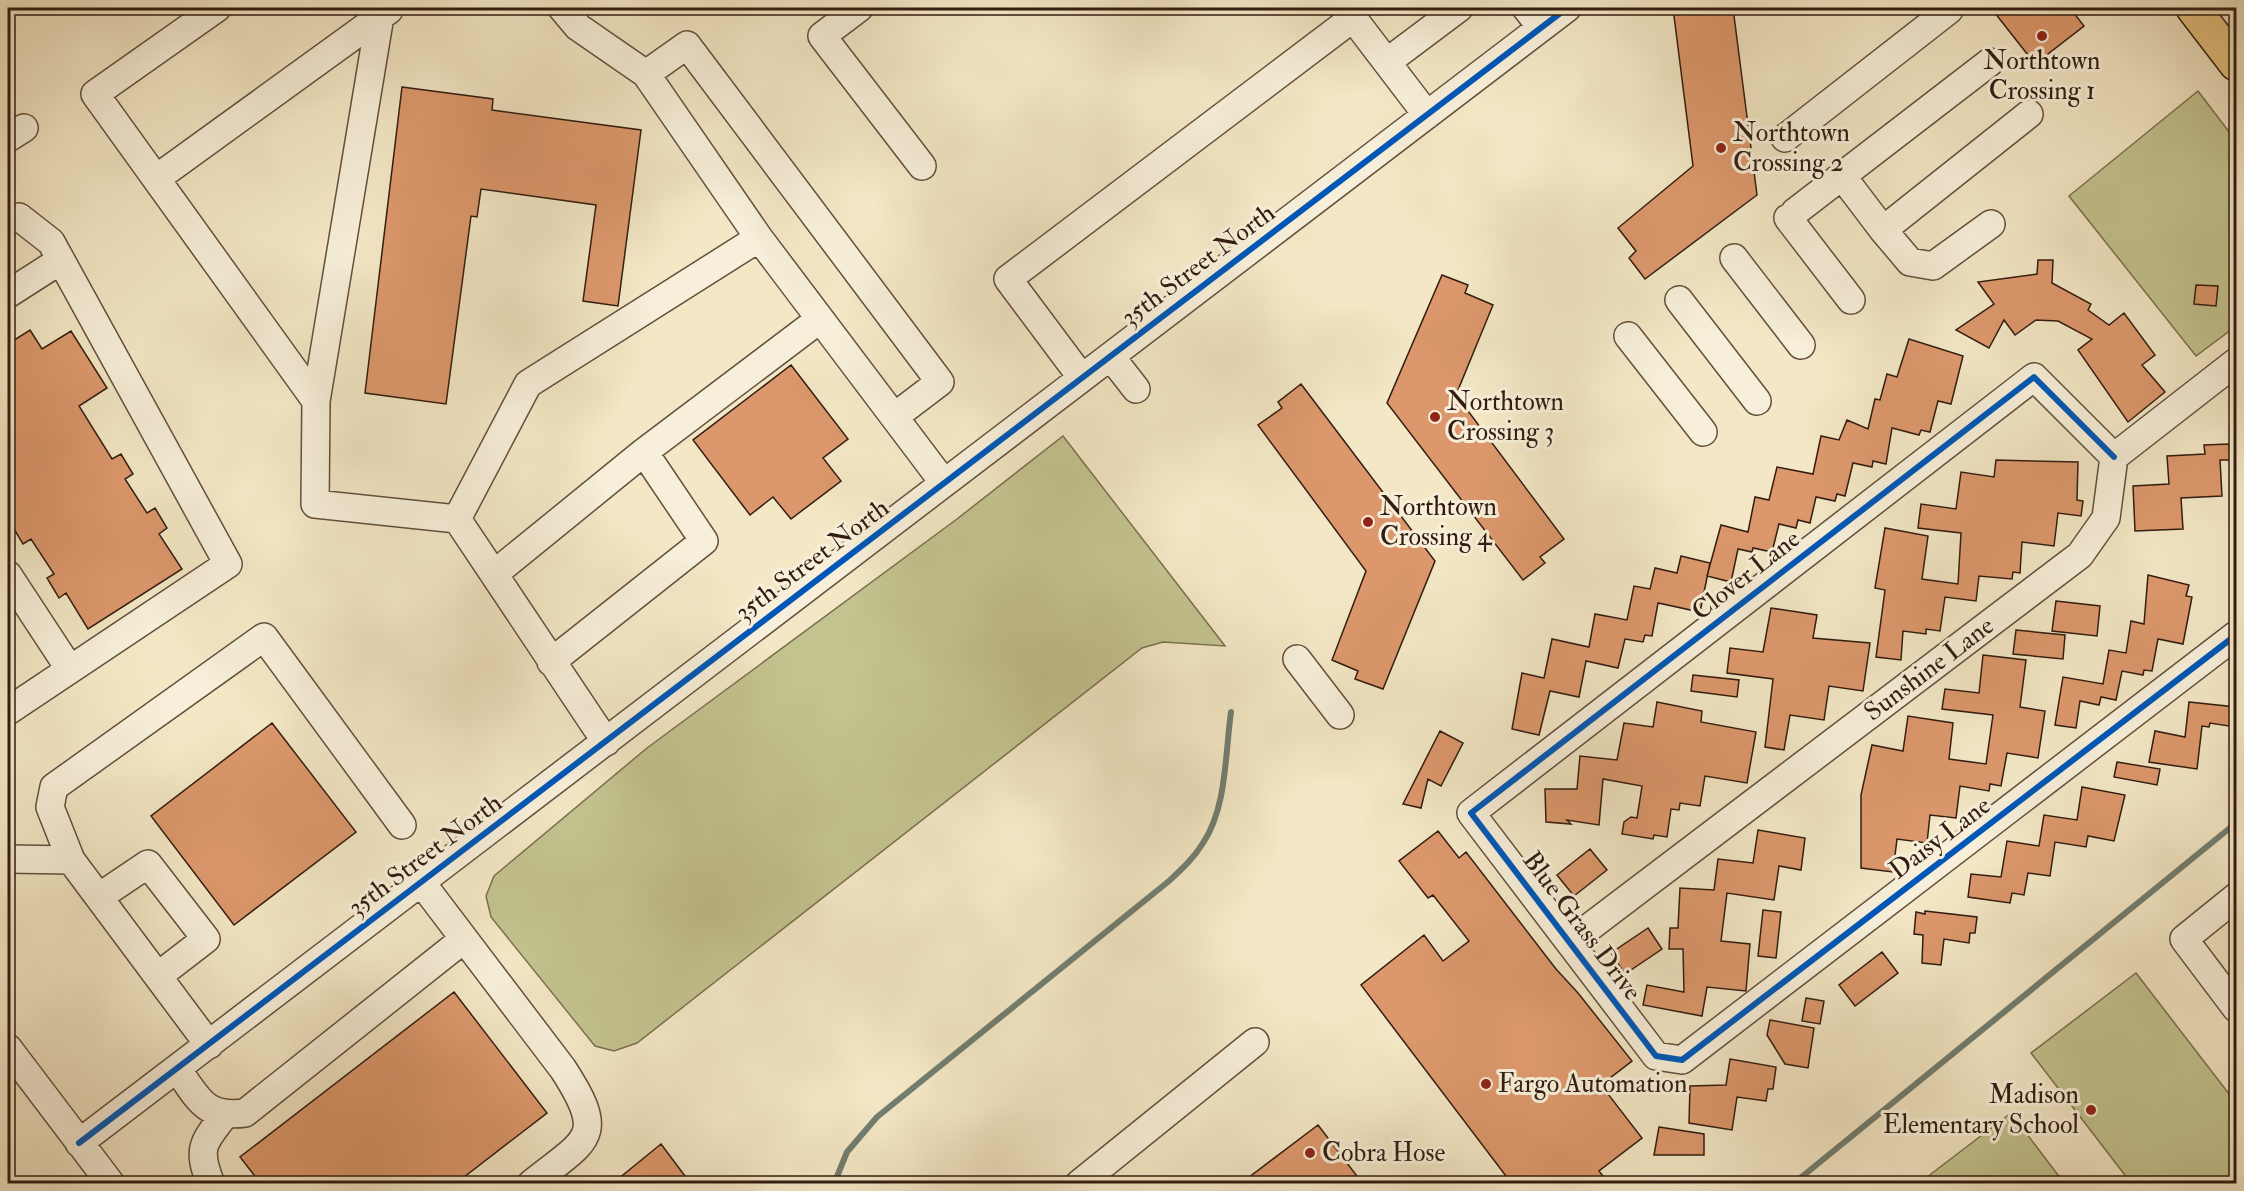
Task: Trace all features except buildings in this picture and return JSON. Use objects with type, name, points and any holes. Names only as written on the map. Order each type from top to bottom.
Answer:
[{"type":"main road","points":[[2199,9],[2236,64]]},
{"type":"street","points":[[217,8],[94,94],[157,178],[316,401]]},
{"type":"street","points":[[562,8],[578,27],[646,74],[759,238],[944,483]]},
{"type":"street","points":[[857,8],[822,36],[922,166]]},
{"type":"street","name":"35th Street North","points":[[79,1143],[1427,115],[1533,17],[1567,8]]},
{"type":"street","points":[[1785,138],[1949,10]]},
{"type":"street","points":[[1082,378],[1008,279],[1351,11],[1427,115]]},
{"type":"street","points":[[157,178],[386,12]]},
{"type":"street","points":[[386,12],[316,401],[315,504],[457,519]]},
{"type":"street","points":[[1387,62],[1448,12]]},
{"type":"street","points":[[646,74],[687,45],[940,382],[894,417]]},
{"type":"street","points":[[1851,300],[1792,215],[1990,62]]},
{"type":"street","points":[[1883,230],[2029,114]]},
{"type":"street","points":[[1842,176],[1910,262],[1933,266],[1991,224]]},
{"type":"street","points":[[8,711],[69,668],[228,564],[51,242],[11,213]]},
{"type":"street","points":[[457,519],[528,384],[759,238]]},
{"type":"street","points":[[1734,258],[1801,345]]},
{"type":"street","points":[[8,294],[61,260]]},
{"type":"street","points":[[1679,300],[1757,401]]},
{"type":"street","points":[[494,574],[644,452],[820,319]]},
{"type":"street","points":[[1628,336],[1702,432]]},
{"type":"street","points":[[1111,357],[1136,389]]},
{"type":"street","points":[[2114,457],[2236,362]]},
{"type":"street","name":"Clover Lane","points":[[1471,813],[2034,377],[2114,457]]},
{"type":"street","points":[[551,662],[704,541],[644,452]]},
{"type":"street","name":"Sunshine Lane","points":[[1570,942],[2080,555],[2106,518],[2114,457]]},
{"type":"street","points":[[457,519],[606,742]]},
{"type":"street","points":[[8,575],[69,668]]},
{"type":"street","name":"Daisy Lane","points":[[1664,1058],[1682,1060],[2236,635]]},
{"type":"street","points":[[209,1045],[71,860],[50,807],[54,787],[264,637],[402,825]]},
{"type":"street","points":[[1297,659],[1340,715]]},
{"type":"street","name":"Blue Grass Drive","points":[[1471,813],[1656,1056],[1664,1058]]},
{"type":"street","points":[[8,859],[71,860]]},
{"type":"street","points":[[99,897],[148,864],[206,939],[158,976]]},
{"type":"street","points":[[421,882],[563,1069],[582,1098],[589,1125],[579,1147],[531,1184]]},
{"type":"street","points":[[2236,897],[2184,939],[2236,1008]]},
{"type":"street","points":[[177,1069],[204,1105],[224,1116],[245,1113],[464,939]]},
{"type":"street","points":[[1079,1184],[1255,1042]]},
{"type":"street","points":[[8,1048],[111,1184]]},
{"type":"street","points":[[211,1184],[201,1151],[207,1136],[224,1116]]},
{"type":"green space","points":[[2198,91],[2236,141],[2236,326],[2196,356],[2069,196]]},
{"type":"green space","points":[[1063,436],[1225,646],[1163,642],[1142,648],[637,1043],[614,1051],[595,1046],[491,917],[486,896],[494,876],[647,748],[957,519]]},
{"type":"green space","points":[[2136,973],[2236,1103],[2236,1183],[2131,1183],[2031,1053]]},
{"type":"green space","points":[[2011,1113],[2064,1183],[1921,1183],[1931,1174]]},
{"type":"waterway","points":[[834,1184],[847,1152],[877,1117],[1169,881],[1192,858],[1211,829],[1217,813],[1224,780],[1231,712]]},
{"type":"waterway","points":[[1793,1184],[2236,823]]},
{"type":"cycle path","points":[[79,1143],[1567,8]]},
{"type":"cycle path","points":[[2114,457],[2034,377],[1471,813],[1656,1056],[1682,1060],[2236,635]]},
{"type":"place","name":"Northtown Crossing 1","points":[[2042,36]]},
{"type":"place","name":"Northtown Crossing 2","points":[[1721,148]]},
{"type":"place","name":"Northtown Crossing 3","points":[[1435,417]]},
{"type":"place","name":"Northtown Crossing 4","points":[[1368,522]]},
{"type":"place","name":"Fargo Automation","points":[[1486,1084]]},
{"type":"place","name":"Madison Elementary School","points":[[2091,1110]]},
{"type":"place","name":"Cobra Hose","points":[[1310,1153]]}]
